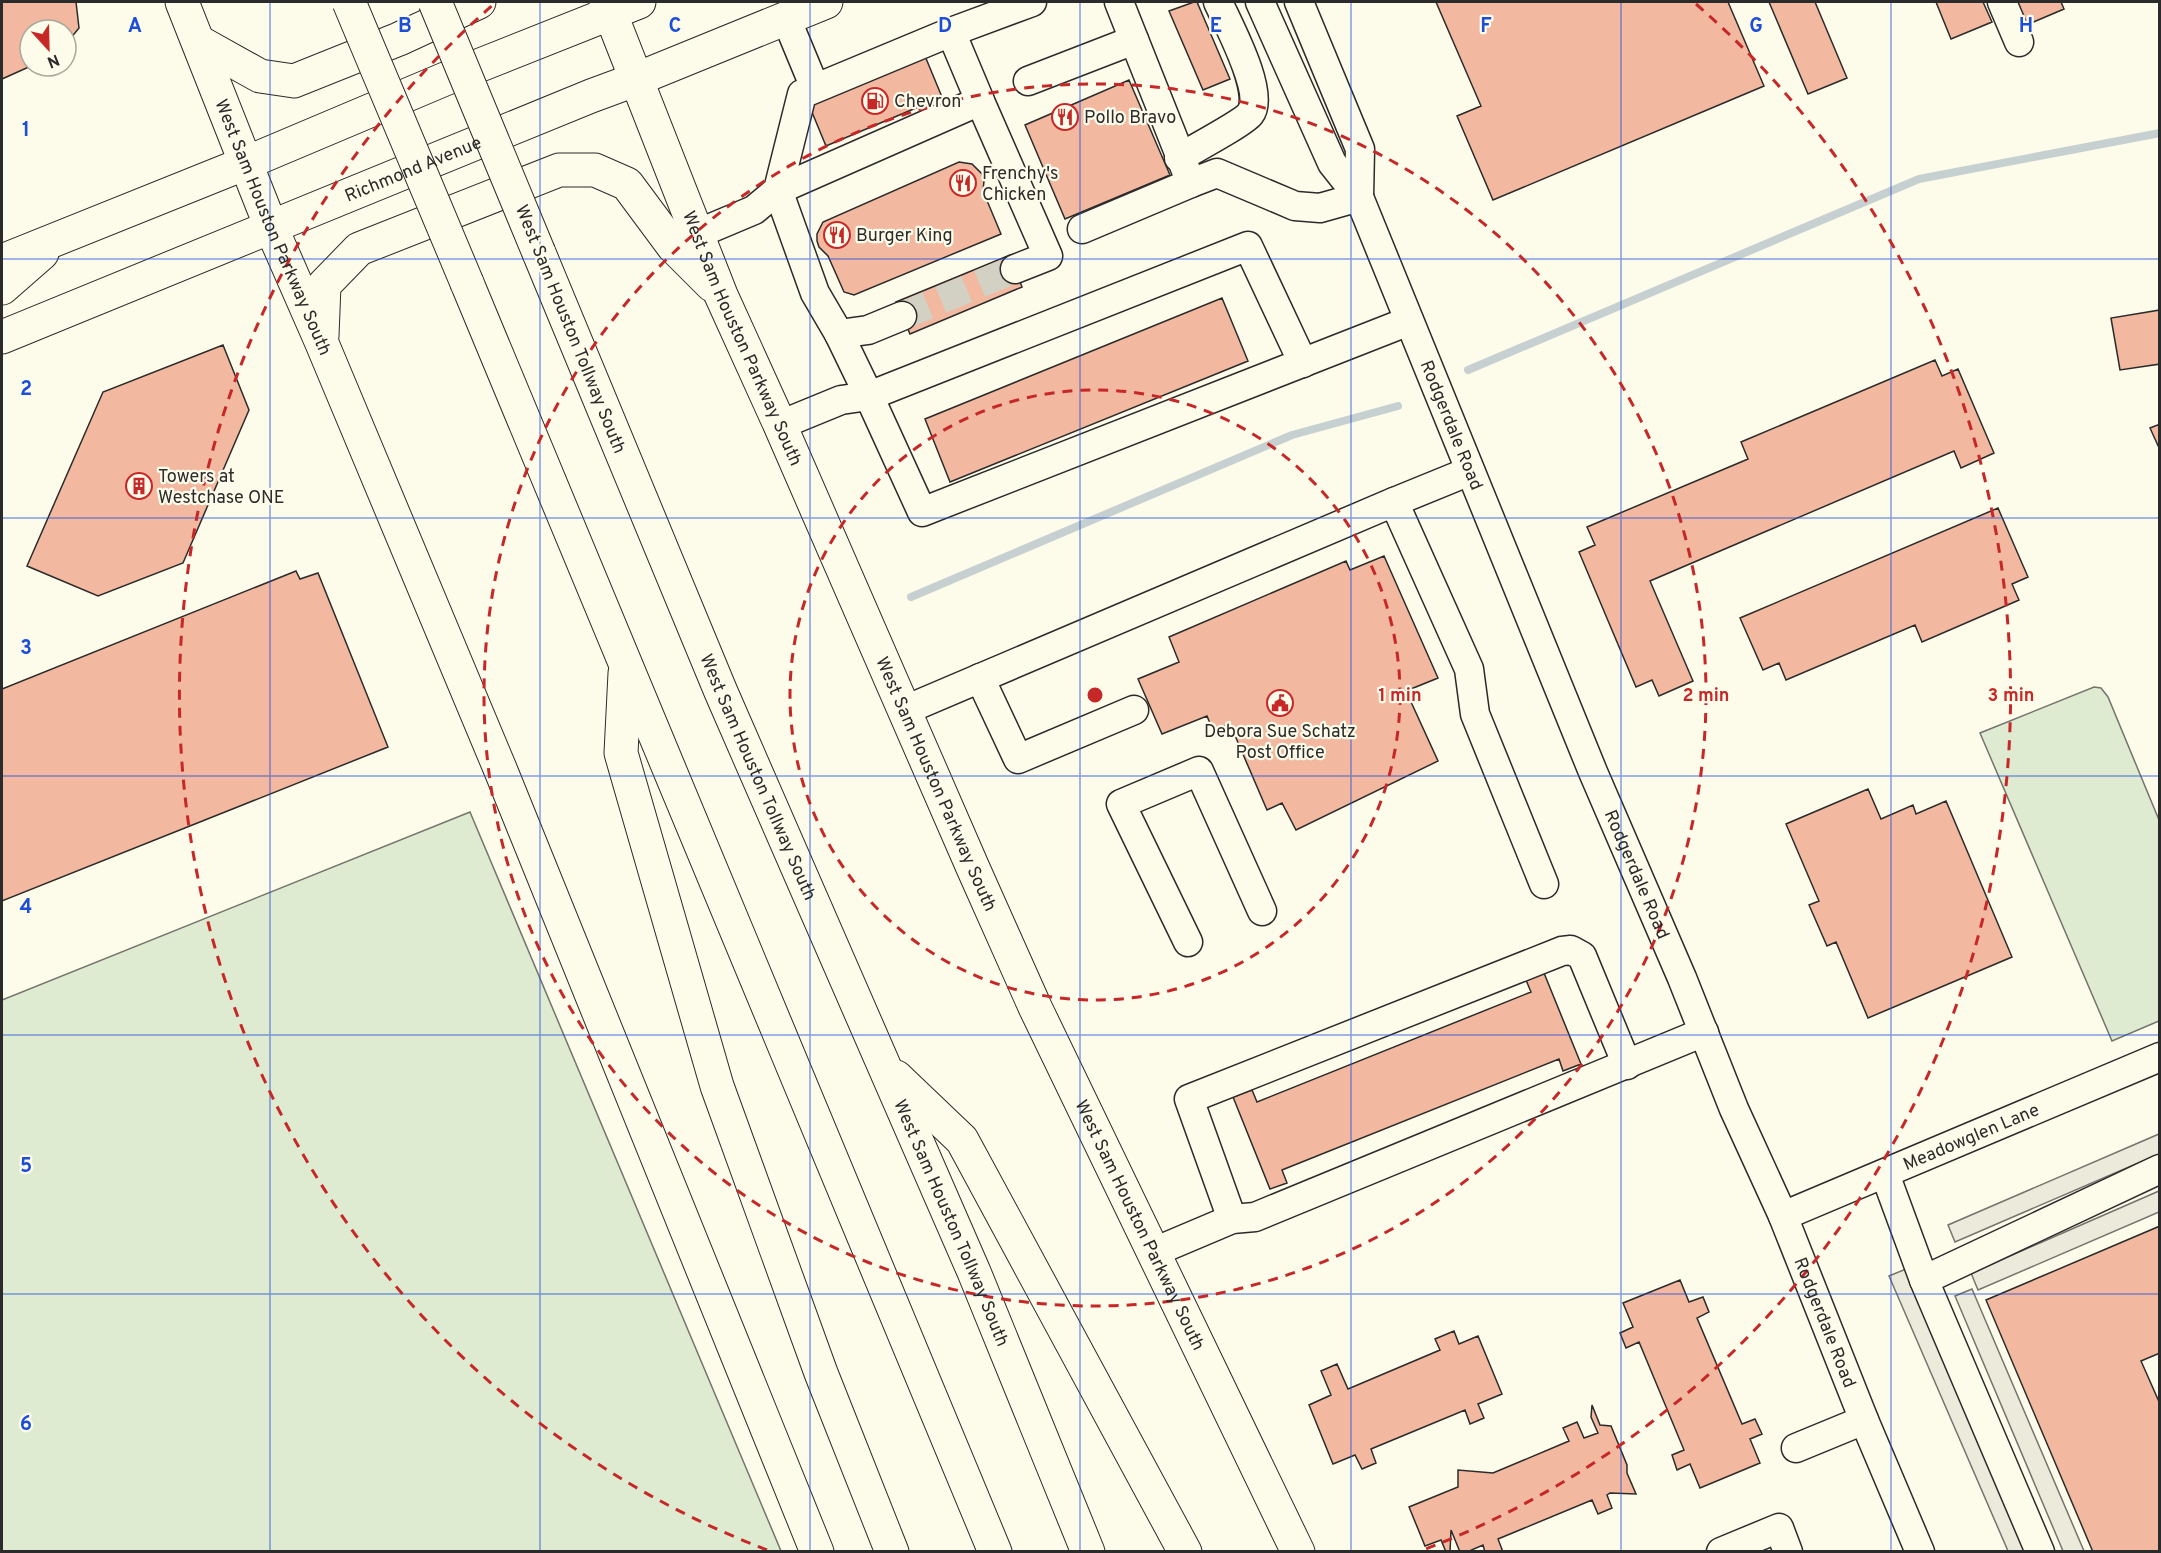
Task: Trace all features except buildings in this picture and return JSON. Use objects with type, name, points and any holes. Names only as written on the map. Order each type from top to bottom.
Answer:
[{"type":"main road","name":"West Sam Houston Parkway South","points":[[182,2],[271,227],[505,782],[817,1551]]},
{"type":"main road","points":[[349,2],[995,1551]]},
{"type":"main road","name":"West Sam Houston Tollway South","points":[[435,2],[721,692],[974,1272],[1088,1551]]},
{"type":"main road","points":[[443,2],[462,68]]},
{"type":"main road","points":[[199,42],[260,76],[294,81],[399,39],[479,2]]},
{"type":"main road","name":"Richmond Avenue","points":[[2,337],[580,100],[826,2]]},
{"type":"main road","name":"West Sam Houston Parkway South","points":[[619,5],[637,79],[721,295],[780,425],[903,711],[1035,1007],[1298,1551]]},
{"type":"main road","points":[[2,261],[246,163],[619,5]]},
{"type":"main road","points":[[321,341],[324,285],[359,249],[559,171],[595,170],[627,184],[673,246],[721,295]]},
{"type":"main road","points":[[2,288],[62,237]]},
{"type":"main road","points":[[626,665],[621,753],[717,1086],[821,1373],[892,1551]]},
{"type":"main road","points":[[884,1065],[962,1140],[1185,1551]]},
{"type":"street","points":[[1032,2],[963,19],[802,94],[778,190],[815,293],[839,334],[922,512],[1303,363],[1411,327]]},
{"type":"street","points":[[1119,2],[1179,158],[1191,183]]},
{"type":"street","points":[[1179,158],[1250,115],[1256,102],[1254,85],[1218,2]]},
{"type":"street","name":"Rodgerdale Road","points":[[1260,2],[1332,163],[1359,196],[1593,772],[1682,978],[1734,1108],[1784,1216],[1864,1420],[1920,1551]]},
{"type":"street","name":"Rodgerdale Road","points":[[1299,2],[1360,148],[1359,196]]},
{"type":"street","points":[[2002,2],[2019,42]]},
{"type":"street","points":[[786,18],[815,88]]},
{"type":"street","points":[[963,19],[980,101],[1048,256],[1015,269]]},
{"type":"street","points":[[1028,81],[1134,40]]},
{"type":"street","points":[[697,234],[754,210],[778,190],[980,101]]},
{"type":"street","points":[[1082,229],[1216,173],[1295,206],[1320,208],[1359,196]]},
{"type":"street","points":[[780,425],[841,400],[869,396],[1248,246],[1303,363]]},
{"type":"street","points":[[839,334],[868,330],[902,316]]},
{"type":"street","points":[[903,711],[1470,471]]},
{"type":"street","points":[[1394,502],[1469,669],[1475,714],[1544,884]]},
{"type":"street","points":[[980,678],[1018,759],[1134,710]]},
{"type":"street","points":[[1188,942],[1121,804],[1199,771],[1262,911]]},
{"type":"street","points":[[1232,1219],[1189,1099],[1562,951],[1571,950],[1582,956],[1627,1065]]},
{"type":"street","points":[[1154,1252],[1232,1219],[1255,1217],[1704,1032]]},
{"type":"street","name":"Meadowglen Lane","points":[[1784,1216],[2160,1057]]},
{"type":"street","points":[[1924,1280],[2160,1169]]},
{"type":"street","points":[[1884,1174],[1924,1280],[2040,1551]]},
{"type":"street","points":[[1796,1448],[1864,1420]]},
{"type":"street","points":[[1721,1551],[1779,1528],[1788,1551]]},
{"type":"green space","points":[[2094,687],[2101,688],[2108,697],[2159,820],[2159,1021],[2112,1041],[1980,733]]},
{"type":"green space","points":[[470,812],[781,1551],[2,1551],[2,1000]]},
{"type":"shaded area","points":[[2159,1134],[2159,1154],[1955,1242],[1948,1225]]},
{"type":"shaded area","points":[[2159,1191],[2159,1212],[1978,1290],[1971,1273]]},
{"type":"shaded area","points":[[1906,1269],[2029,1551],[2008,1551],[1889,1276]]},
{"type":"shaded area","points":[[1972,1289],[2084,1551],[2063,1551],[1955,1296]]},
{"type":"waterway","points":[[1468,370],[1919,179],[2160,133]]},
{"type":"waterway","points":[[911,597],[1292,435],[1398,406]]},
{"type":"tunnel","points":[[902,316],[1015,269]]},
{"type":"place","name":"Chevron","points":[[875,101]]},
{"type":"place","name":"Pollo Bravo","points":[[1065,117]]},
{"type":"place","name":"Frenchy's Chicken","points":[[963,183]]},
{"type":"place","name":"Burger King","points":[[837,235]]},
{"type":"place","name":"Towers at Westchase ONE","points":[[139,486]]},
{"type":"place","name":"Debora Sue Schatz Post Office","points":[[1280,703]]}]
